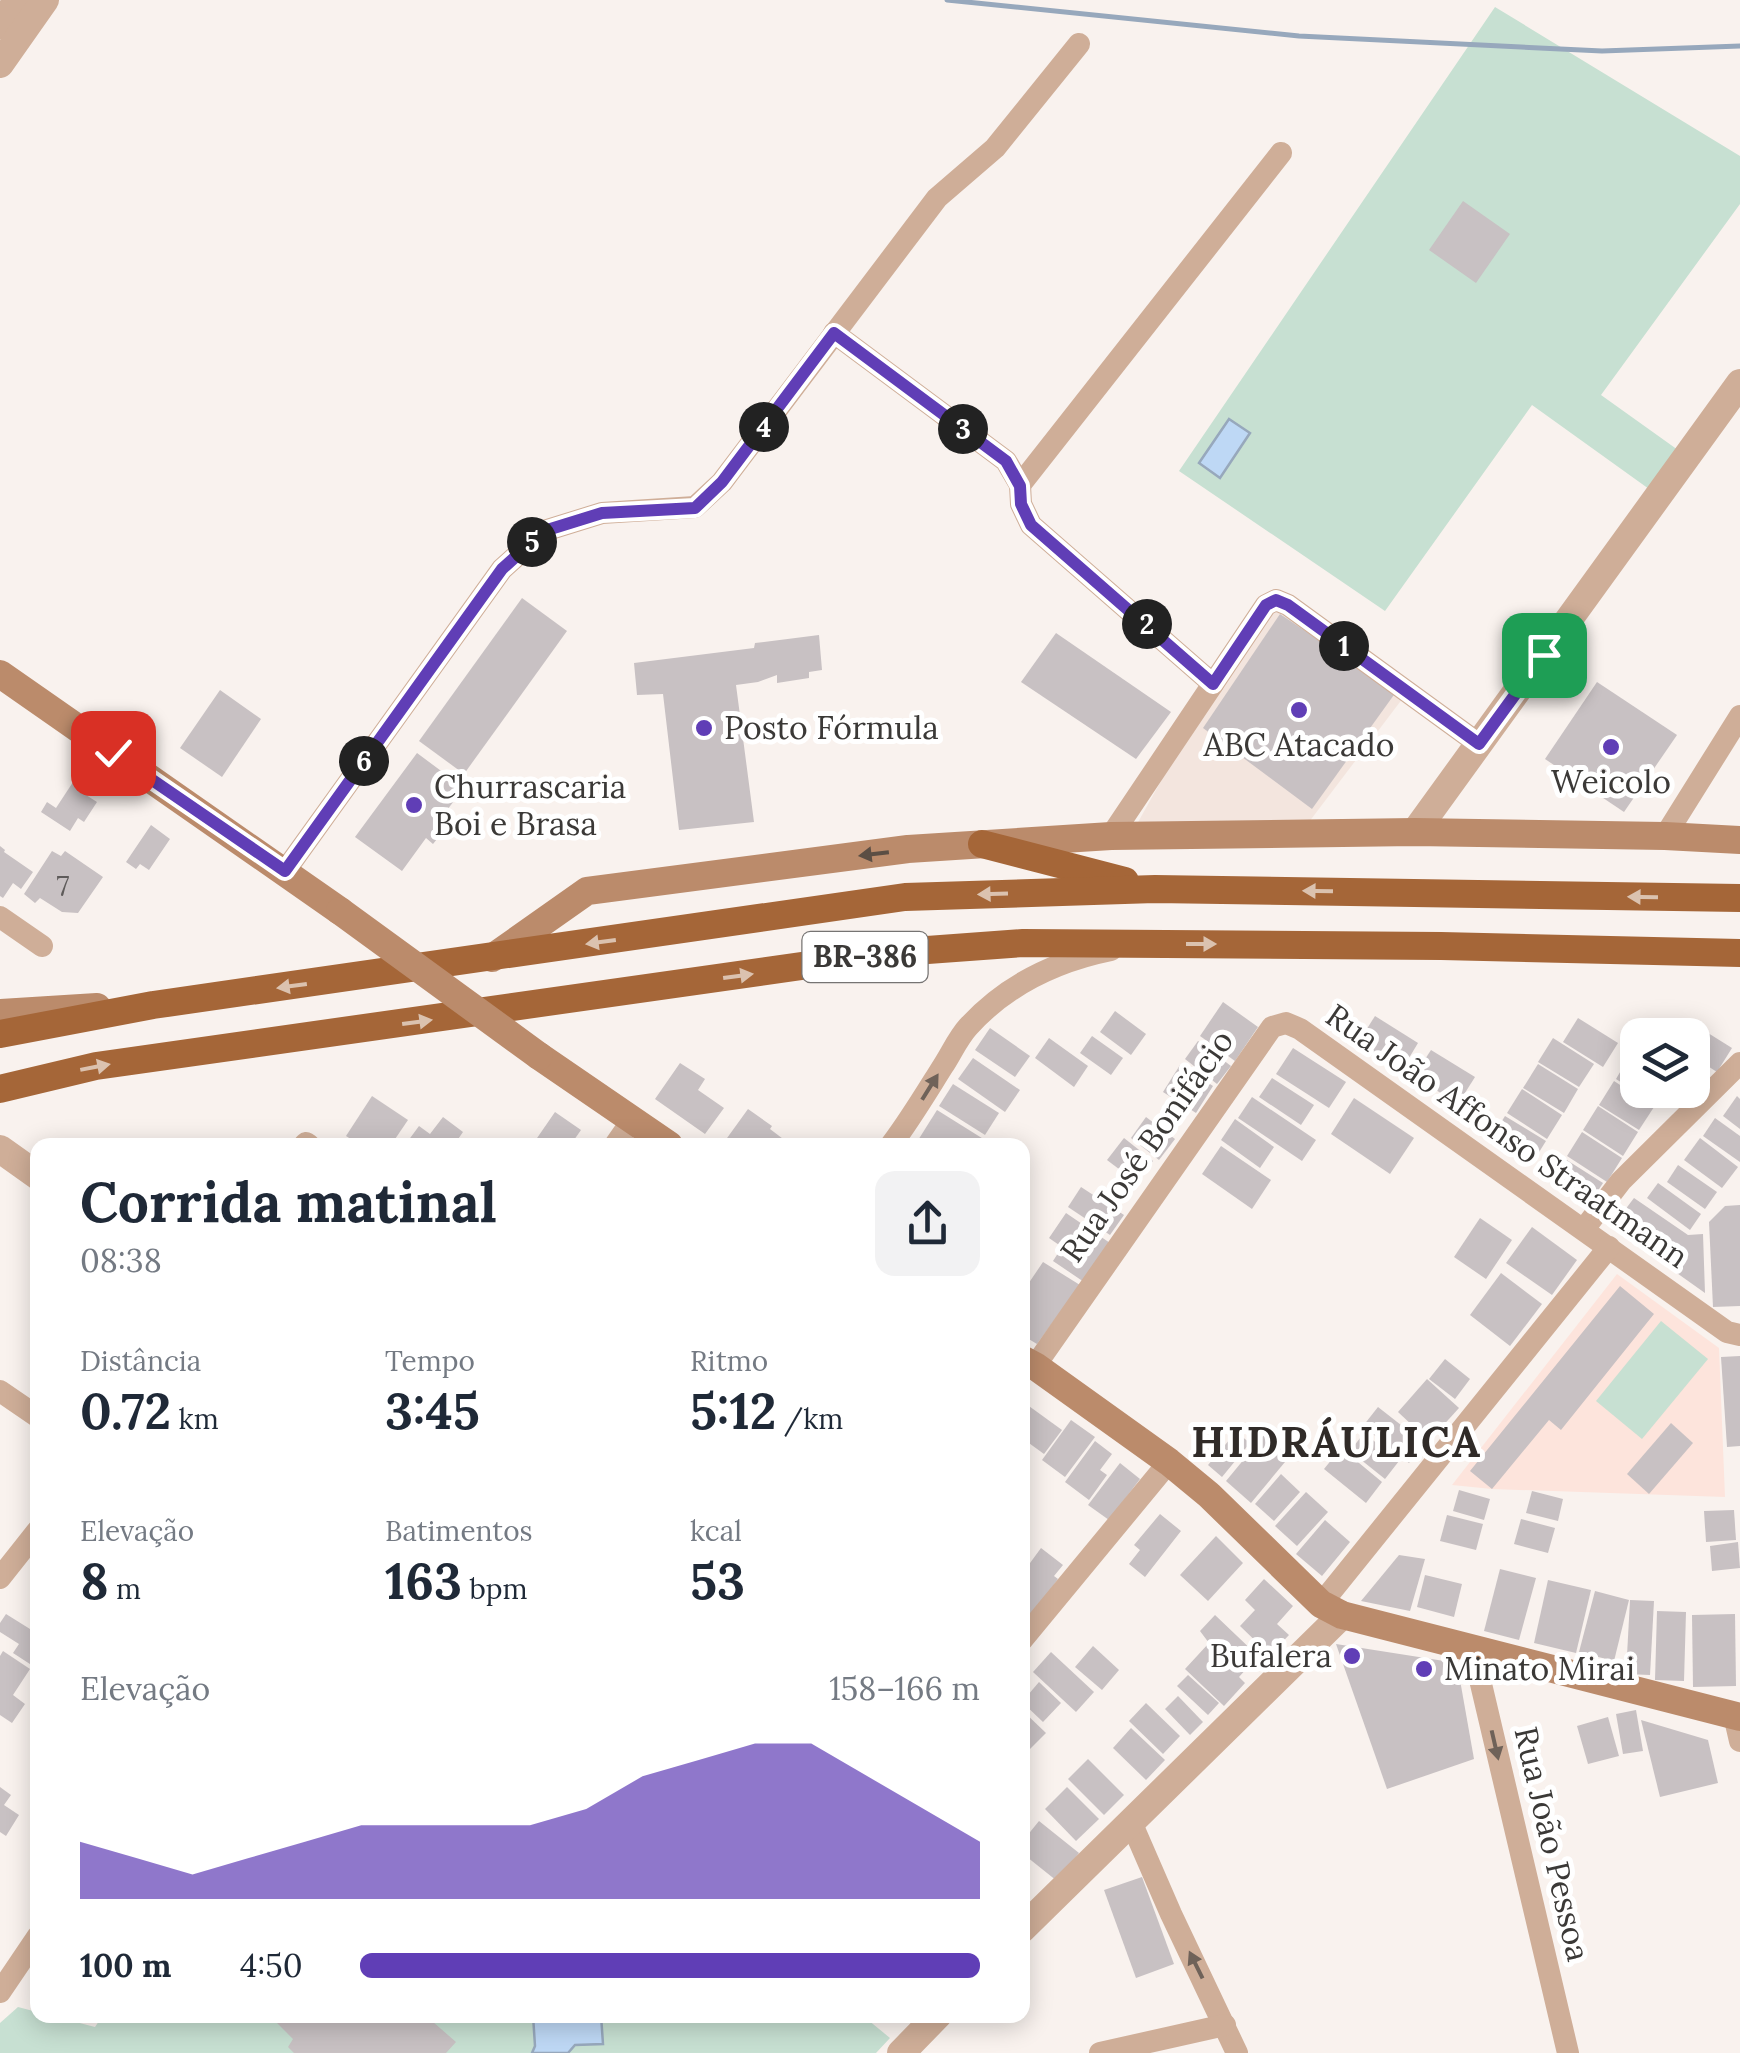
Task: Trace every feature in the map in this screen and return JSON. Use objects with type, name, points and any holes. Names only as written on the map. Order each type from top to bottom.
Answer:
[{"type":"highway","points":[[982,844],[1155,889]]},
{"type":"highway","name":"BR-386","points":[[0,1034],[153,1005],[904,898],[1155,889],[1740,898]]},
{"type":"highway","name":"BR-386","points":[[0,1089],[96,1066],[900,952],[1022,943],[1740,953]]},
{"type":"main road","points":[[0,674],[660,1138]]},
{"type":"main road","points":[[492,958],[587,890],[908,849],[1111,836],[1415,832],[1740,840]]},
{"type":"main road","points":[[0,1013],[153,1005]]},
{"type":"main road","points":[[1030,1363],[1210,1495],[1332,1610],[1738,1724]]},
{"type":"street","points":[[0,25],[18,0]]},
{"type":"street","points":[[0,64],[46,0]]},
{"type":"street","points":[[285,871],[502,569],[544,531],[602,513],[695,508],[722,482],[937,198],[995,148],[1080,44]]},
{"type":"street","points":[[1020,486],[1281,153]]},
{"type":"street","points":[[834,333],[1006,461],[1020,486],[1021,504],[1031,525],[1213,684]]},
{"type":"street","points":[[1415,832],[1740,383]]},
{"type":"street","points":[[1111,836],[1266,605],[1276,600],[1479,744]]},
{"type":"street","points":[[1665,836],[1740,716]]},
{"type":"street","points":[[0,917],[42,946]]},
{"type":"street","points":[[896,1138],[967,1028],[1030,977],[1064,962],[1146,944]]},
{"type":"street","name":"Rua João Affonso Straatmann","points":[[1286,1022],[1727,1332],[1740,1335]]},
{"type":"street","name":"Rua José Bonifácio","points":[[1030,1361],[1272,1027],[1286,1022]]},
{"type":"street","points":[[1584,1229],[1621,1181],[1740,1063]]},
{"type":"street","points":[[620,1138],[634,1119]]},
{"type":"street","points":[[1,1149],[30,1170]]},
{"type":"street","points":[[1030,1921],[1131,1822],[1332,1610],[1609,1247]]},
{"type":"street","points":[[0,1391],[30,1412]]},
{"type":"street","points":[[1030,1630],[1169,1462]]},
{"type":"street","points":[[0,1578],[30,1540]]},
{"type":"street","name":"Rua João Pessoa","points":[[1473,1650],[1568,2053]]},
{"type":"street","points":[[1131,1822],[1238,2053]]},
{"type":"street","points":[[1030,1894],[1046,1905]]},
{"type":"street","points":[[0,1992],[30,1948]]},
{"type":"street","points":[[901,2053],[930,2023]]},
{"type":"street","points":[[1100,2053],[1225,2025]]},
{"type":"shaded area","name":"ABC Atacado","points":[[1279,604],[1406,694],[1309,822],[1137,824],[1166,772]]},
{"type":"shaded area","points":[[1617,1274],[1719,1348],[1725,1497],[1452,1485]]},
{"type":"green space","points":[[1495,7],[1740,156],[1740,204],[1601,395],[1678,450],[1649,489],[1532,405],[1385,611],[1179,471]]},
{"type":"green space","points":[[1661,1321],[1708,1359],[1642,1439],[1596,1401]]},
{"type":"green space","points":[[18,2007],[30,2010],[30,2023],[80,2023],[95,2027],[98,2023],[872,2023],[890,2038],[876,2053],[0,2053],[0,2023]]},
{"type":"water","points":[[1229,419],[1250,433],[1220,478],[1199,463]]},
{"type":"water","points":[[534,2023],[602,2023],[603,2044],[575,2045],[568,2053],[532,2053]]},
{"type":"building","points":[[1463,201],[1510,234],[1476,283],[1429,250]]},
{"type":"building","points":[[522,598],[567,631],[464,774],[419,741]]},
{"type":"building","name":"ABC Atacado","points":[[1280,614],[1396,692],[1312,809],[1203,728]]},
{"type":"building","points":[[1056,633],[1171,712],[1136,759],[1021,682]]},
{"type":"building","name":"Posto Fórmula","points":[[819,635],[822,670],[809,672],[809,678],[777,683],[777,675],[736,685],[754,822],[679,830],[663,694],[637,695],[634,663],[754,648],[755,643]]},
{"type":"building","name":"Weicolo","points":[[1597,682],[1677,735],[1624,812],[1545,759]]},
{"type":"building","points":[[220,690],[261,719],[222,777],[180,748]]},
{"type":"building","name":"Churrascaria Boi e Brasa","points":[[417,753],[464,788],[437,823],[445,829],[433,844],[426,838],[402,871],[355,837]]},
{"type":"building","points":[[77,776],[92,786],[86,795],[97,802],[84,822],[78,818],[70,831],[41,812],[47,802],[56,808]]},
{"type":"building","points":[[151,825],[170,839],[149,870],[140,864],[136,869],[126,862]]},
{"type":"building","points":[[0,846],[33,872],[21,889],[13,883],[3,898],[0,896]]},
{"type":"building","points":[[52,851],[61,856],[65,851],[103,877],[78,913],[62,912],[40,898],[35,903],[24,894]]},
{"type":"building","points":[[1223,1002],[1258,1027],[1235,1061],[1200,1036]]},
{"type":"building","points":[[1115,1011],[1146,1034],[1131,1055],[1100,1032]]},
{"type":"building","points":[[1375,1016],[1418,1043],[1400,1073],[1356,1046]]},
{"type":"building","points":[[1578,1018],[1618,1043],[1603,1067],[1563,1042]]},
{"type":"building","points":[[990,1028],[1030,1056],[1015,1077],[975,1050]]},
{"type":"building","points":[[1710,1034],[1732,1048],[1717,1072],[1710,1068]]},
{"type":"building","points":[[1092,1036],[1123,1058],[1111,1075],[1080,1053]]},
{"type":"building","points":[[1049,1038],[1088,1066],[1074,1087],[1035,1058]]},
{"type":"building","points":[[1553,1038],[1594,1064],[1579,1087],[1538,1062]]},
{"type":"building","points":[[1198,1041],[1231,1066],[1217,1084],[1185,1059]]},
{"type":"building","points":[[1293,1048],[1346,1082],[1329,1108],[1276,1074]]},
{"type":"building","points":[[1431,1050],[1475,1077],[1458,1104],[1414,1076]]},
{"type":"building","points":[[973,1058],[1020,1090],[1005,1112],[958,1079]]},
{"type":"building","points":[[680,1063],[705,1079],[698,1090],[724,1108],[705,1134],[655,1099]]},
{"type":"building","points":[[1538,1064],[1578,1089],[1564,1113],[1523,1088]]},
{"type":"building","points":[[1180,1065],[1213,1086],[1196,1113],[1163,1092]]},
{"type":"building","points":[[1272,1078],[1314,1105],[1301,1125],[1259,1097]]},
{"type":"building","points":[[1614,1081],[1620,1085],[1620,1108],[1653,1108],[1639,1130],[1599,1105]]},
{"type":"building","points":[[953,1084],[999,1113],[985,1135],[939,1106]]},
{"type":"building","points":[[1522,1089],[1562,1115],[1547,1139],[1507,1113]]},
{"type":"building","points":[[372,1096],[408,1120],[396,1138],[346,1136]]},
{"type":"building","points":[[1737,1096],[1740,1099],[1740,1129],[1723,1116]]},
{"type":"building","points":[[1252,1097],[1316,1140],[1302,1161],[1238,1118]]},
{"type":"building","points":[[1354,1098],[1414,1138],[1390,1174],[1331,1134]]},
{"type":"building","points":[[1598,1106],[1638,1132],[1623,1156],[1583,1130]]},
{"type":"building","points":[[748,1109],[782,1138],[727,1138]]},
{"type":"building","points":[[937,1110],[982,1138],[919,1138]]},
{"type":"building","points":[[555,1112],[581,1130],[575,1138],[537,1138]]},
{"type":"building","points":[[1505,1116],[1546,1141],[1531,1165],[1490,1140]]},
{"type":"building","points":[[443,1117],[463,1132],[459,1138],[410,1138],[419,1126],[430,1134]]},
{"type":"building","points":[[1146,1117],[1175,1139],[1159,1160],[1131,1138]]},
{"type":"building","points":[[1715,1118],[1740,1136],[1740,1162],[1703,1136]]},
{"type":"building","points":[[1235,1119],[1274,1147],[1260,1168],[1221,1140]]},
{"type":"building","points":[[1582,1132],[1622,1158],[1607,1182],[1567,1156]]},
{"type":"building","points":[[1124,1138],[1153,1161],[1136,1182],[1107,1160]]},
{"type":"building","points":[[1700,1138],[1738,1167],[1722,1188],[1684,1160]]},
{"type":"building","points":[[1221,1146],[1271,1180],[1252,1209],[1202,1174]]},
{"type":"building","points":[[1562,1157],[1603,1183],[1588,1206],[1548,1181]]},
{"type":"building","points":[[1678,1165],[1717,1192],[1705,1209],[1667,1182]]},
{"type":"building","points":[[1658,1183],[1701,1214],[1690,1230],[1647,1198]]},
{"type":"building","points":[[1081,1187],[1124,1215],[1110,1235],[1068,1207]]},
{"type":"building","points":[[1634,1198],[1688,1235],[1703,1234],[1705,1293],[1612,1227]]},
{"type":"building","points":[[1740,1205],[1740,1306],[1713,1307],[1709,1222],[1725,1206]]},
{"type":"building","points":[[1066,1213],[1110,1243],[1084,1282],[1053,1261],[1062,1247],[1049,1238]]},
{"type":"building","points":[[1480,1218],[1512,1240],[1486,1279],[1454,1257]]},
{"type":"building","points":[[1532,1227],[1577,1260],[1552,1295],[1506,1263]]},
{"type":"building","points":[[1043,1262],[1080,1285],[1037,1344],[1030,1340],[1030,1281]]},
{"type":"building","points":[[1501,1273],[1542,1304],[1510,1346],[1470,1315]]},
{"type":"building","points":[[1620,1286],[1654,1314],[1561,1430],[1549,1420],[1492,1489],[1470,1471]]},
{"type":"building","points":[[1740,1356],[1740,1446],[1727,1447],[1721,1357]]},
{"type":"building","points":[[1445,1359],[1470,1379],[1455,1399],[1429,1379]]},
{"type":"building","points":[[1427,1379],[1459,1408],[1429,1441],[1398,1412]]},
{"type":"building","points":[[1030,1407],[1062,1430],[1044,1454],[1030,1444]]},
{"type":"building","points":[[1378,1407],[1424,1443],[1409,1463],[1363,1426]]},
{"type":"building","points":[[1071,1420],[1095,1437],[1065,1477],[1042,1460]]},
{"type":"building","points":[[1671,1423],[1693,1443],[1649,1494],[1627,1474]]},
{"type":"building","points":[[1236,1432],[1250,1443],[1222,1477],[1208,1465]]},
{"type":"building","points":[[1364,1433],[1399,1461],[1385,1479],[1350,1451]]},
{"type":"building","points":[[1264,1435],[1290,1456],[1251,1503],[1226,1481]]},
{"type":"building","points":[[1095,1441],[1112,1454],[1100,1470],[1107,1475],[1089,1500],[1065,1482]]},
{"type":"building","points":[[1341,1448],[1382,1482],[1366,1503],[1324,1469]]},
{"type":"building","points":[[1120,1463],[1140,1479],[1109,1520],[1088,1505]]},
{"type":"building","points":[[1281,1474],[1300,1492],[1274,1521],[1255,1504]]},
{"type":"building","points":[[1459,1490],[1490,1499],[1484,1520],[1453,1511]]},
{"type":"building","points":[[1532,1491],[1563,1499],[1558,1521],[1526,1513]]},
{"type":"building","points":[[1306,1492],[1328,1512],[1297,1546],[1275,1526]]},
{"type":"building","points":[[1734,1510],[1736,1540],[1706,1542],[1704,1511]]},
{"type":"building","points":[[1160,1514],[1181,1531],[1145,1577],[1129,1564],[1140,1550],[1134,1545]]},
{"type":"building","points":[[1447,1515],[1483,1524],[1476,1550],[1440,1541]]},
{"type":"building","points":[[1521,1519],[1555,1528],[1548,1553],[1514,1544]]},
{"type":"building","points":[[1325,1520],[1350,1542],[1322,1576],[1296,1554]]},
{"type":"building","points":[[1216,1536],[1243,1563],[1208,1601],[1180,1575]]},
{"type":"building","points":[[1738,1542],[1740,1568],[1712,1571],[1710,1546]]},
{"type":"building","points":[[1041,1548],[1063,1565],[1054,1576],[1058,1579],[1030,1618],[1030,1563]]},
{"type":"building","points":[[1399,1555],[1425,1559],[1410,1611],[1361,1601]]},
{"type":"building","points":[[1500,1569],[1536,1578],[1519,1640],[1484,1631]]},
{"type":"building","points":[[1425,1575],[1462,1584],[1454,1617],[1417,1607]]},
{"type":"building","points":[[1264,1579],[1293,1606],[1277,1624],[1289,1635],[1270,1655],[1240,1626],[1255,1610],[1245,1600]]},
{"type":"building","points":[[1548,1580],[1591,1590],[1576,1653],[1534,1643]]},
{"type":"building","points":[[1595,1591],[1629,1600],[1614,1661],[1579,1652]]},
{"type":"building","points":[[1630,1600],[1654,1601],[1650,1675],[1626,1674]]},
{"type":"building","points":[[1657,1611],[1686,1612],[1684,1681],[1655,1680]]},
{"type":"building","points":[[6,1614],[30,1629],[30,1664],[13,1653],[19,1644],[0,1632]]},
{"type":"building","points":[[1735,1614],[1736,1686],[1693,1687],[1692,1615]]},
{"type":"building","points":[[1215,1615],[1258,1656],[1239,1677],[1245,1683],[1224,1706],[1185,1669],[1209,1643],[1200,1631]]},
{"type":"building","points":[[1336,1644],[1457,1663],[1474,1759],[1387,1789]]},
{"type":"building","points":[[1093,1646],[1119,1670],[1102,1690],[1075,1667]]},
{"type":"building","points":[[3,1651],[30,1669],[13,1695],[25,1704],[12,1723],[0,1715]]},
{"type":"building","points":[[1051,1652],[1094,1692],[1076,1712],[1033,1672]]},
{"type":"building","points":[[1188,1675],[1219,1703],[1208,1715],[1177,1686]]},
{"type":"building","points":[[1039,1682],[1061,1703],[1043,1722],[1030,1710],[1030,1693]]},
{"type":"building","points":[[1178,1696],[1203,1722],[1190,1735],[1165,1709]]},
{"type":"building","points":[[1146,1703],[1180,1736],[1163,1754],[1129,1721]]},
{"type":"building","points":[[1636,1710],[1643,1751],[1623,1754],[1616,1714]]},
{"type":"building","points":[[1608,1717],[1619,1756],[1588,1764],[1577,1726]]},
{"type":"building","points":[[1030,1718],[1046,1733],[1030,1749]]},
{"type":"building","points":[[1641,1720],[1708,1740],[1718,1783],[1660,1797]]},
{"type":"building","points":[[1131,1728],[1165,1760],[1146,1780],[1113,1748]]},
{"type":"building","points":[[1088,1759],[1124,1795],[1104,1815],[1068,1779]]},
{"type":"building","points":[[0,1787],[11,1795],[4,1805],[19,1815],[6,1836],[0,1832]]},
{"type":"building","points":[[1067,1787],[1099,1819],[1076,1841],[1045,1809]]},
{"type":"building","points":[[1039,1821],[1079,1853],[1057,1881],[1030,1859],[1030,1832]]},
{"type":"building","points":[[1142,1877],[1174,1964],[1136,1978],[1104,1890]]},
{"type":"building","points":[[277,2023],[434,2023],[456,2042],[446,2053],[294,2053],[288,2047],[293,2039]]},
{"type":"waterway","points":[[947,0],[1299,36],[1602,51],[1740,46]]},
{"type":"place","name":"ABC Atacado","points":[[1299,710]]},
{"type":"place","name":"Posto Fórmula","points":[[704,728]]},
{"type":"place","name":"Weicolo","points":[[1611,747]]},
{"type":"place","name":"Churrascaria Boi e Brasa","points":[[414,805]]},
{"type":"place","name":"Bufalera","points":[[1352,1656]]},
{"type":"place","name":"Minato Mirai","points":[[1424,1669]]},
{"type":"district","name":"HIDRÁULICA","points":[[1337,1442]]},
{"type":"route","points":[[113,753],[285,871],[502,569],[544,531],[602,513],[695,508],[722,482],[834,333],[1006,461],[1020,486],[1021,504],[1031,525],[1213,684],[1266,605],[1276,600],[1479,744],[1544,655]]}]
